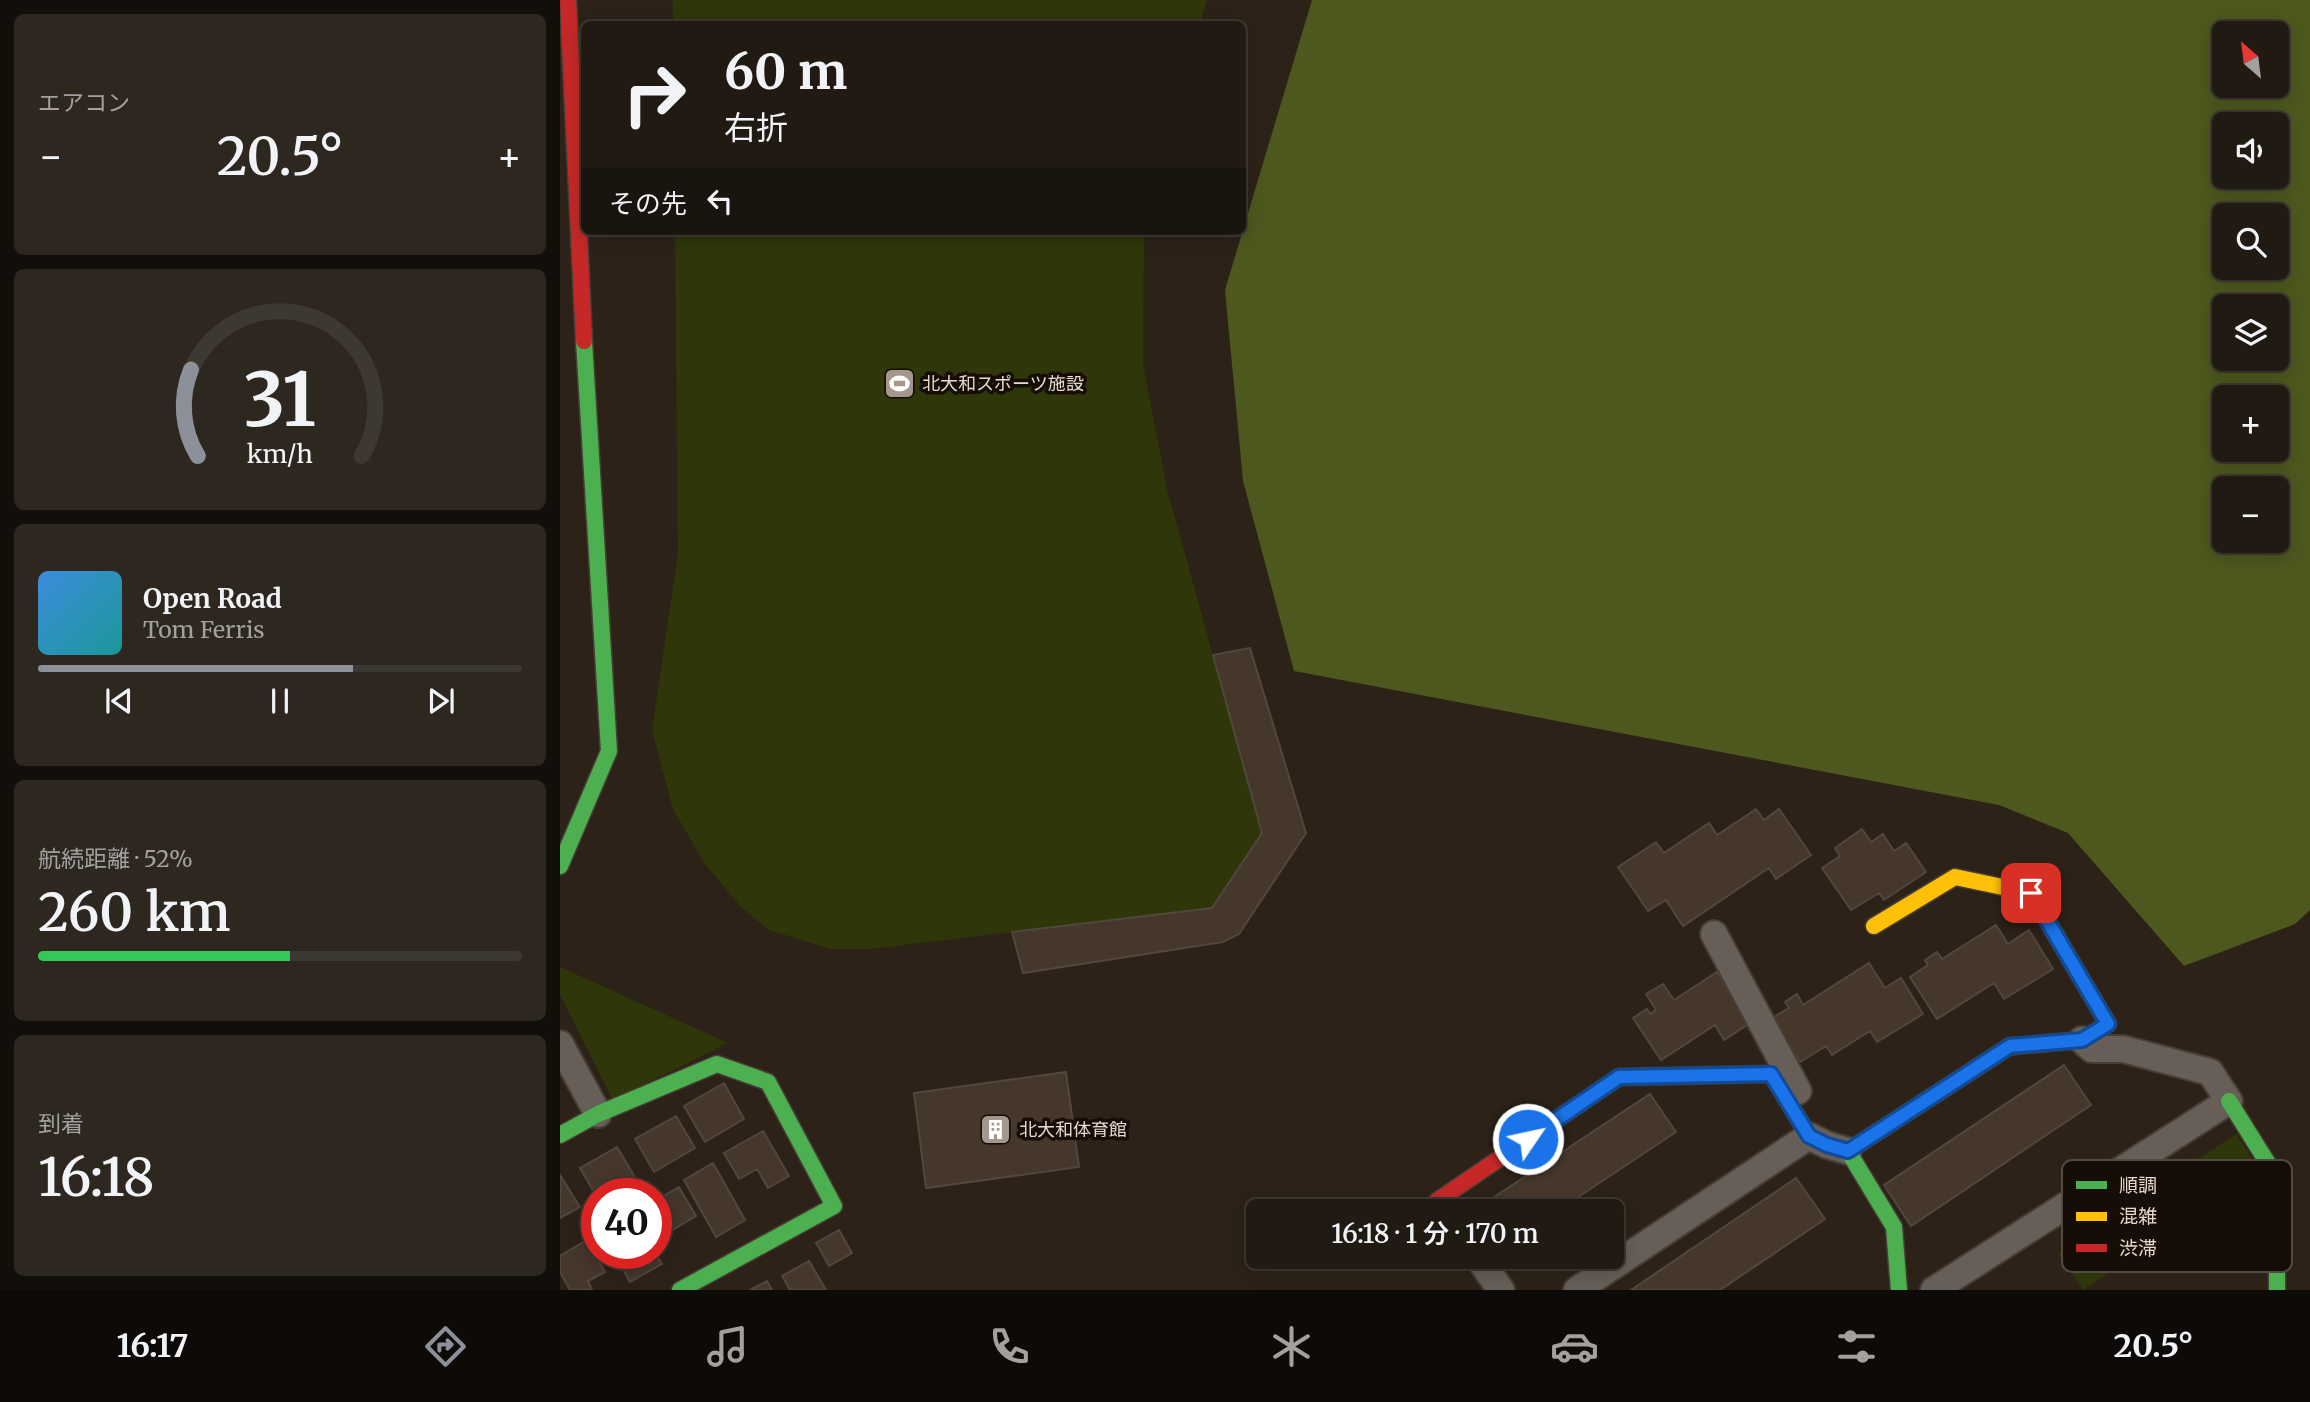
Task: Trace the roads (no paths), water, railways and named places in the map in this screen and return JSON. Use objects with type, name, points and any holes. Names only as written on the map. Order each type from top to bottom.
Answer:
[{"type":"street","points":[[560,866],[609,751],[568,227],[568,0]]},
{"type":"street","points":[[1577,1290],[1828,1144],[2010,1046],[2082,1040],[2108,1024],[2031,893],[1955,877],[1874,926]]},
{"type":"street","points":[[1714,934],[1828,1144]]},
{"type":"street","points":[[2082,1040],[2092,1049],[2123,1049],[2210,1072],[2266,1160]]},
{"type":"street","points":[[560,1044],[598,1114]]},
{"type":"street","points":[[560,1135],[598,1114],[717,1064],[768,1083],[834,1206],[680,1290]]},
{"type":"street","points":[[1440,1199],[1619,1077],[1771,1074],[1894,1227],[1899,1290]]},
{"type":"street","points":[[2137,1160],[2229,1101]]},
{"type":"street","points":[[1934,1290],[2062,1208]]},
{"type":"street","points":[[1486,1269],[1501,1290]]},
{"type":"street","points":[[2277,1272],[2277,1290]]},
{"type":"street","points":[[2289,1272],[2289,1290]]},
{"type":"place","name":"北大和スポーツ施設","points":[[899,384]]},
{"type":"place","name":"北大和体育館","points":[[996,1130]]}]
